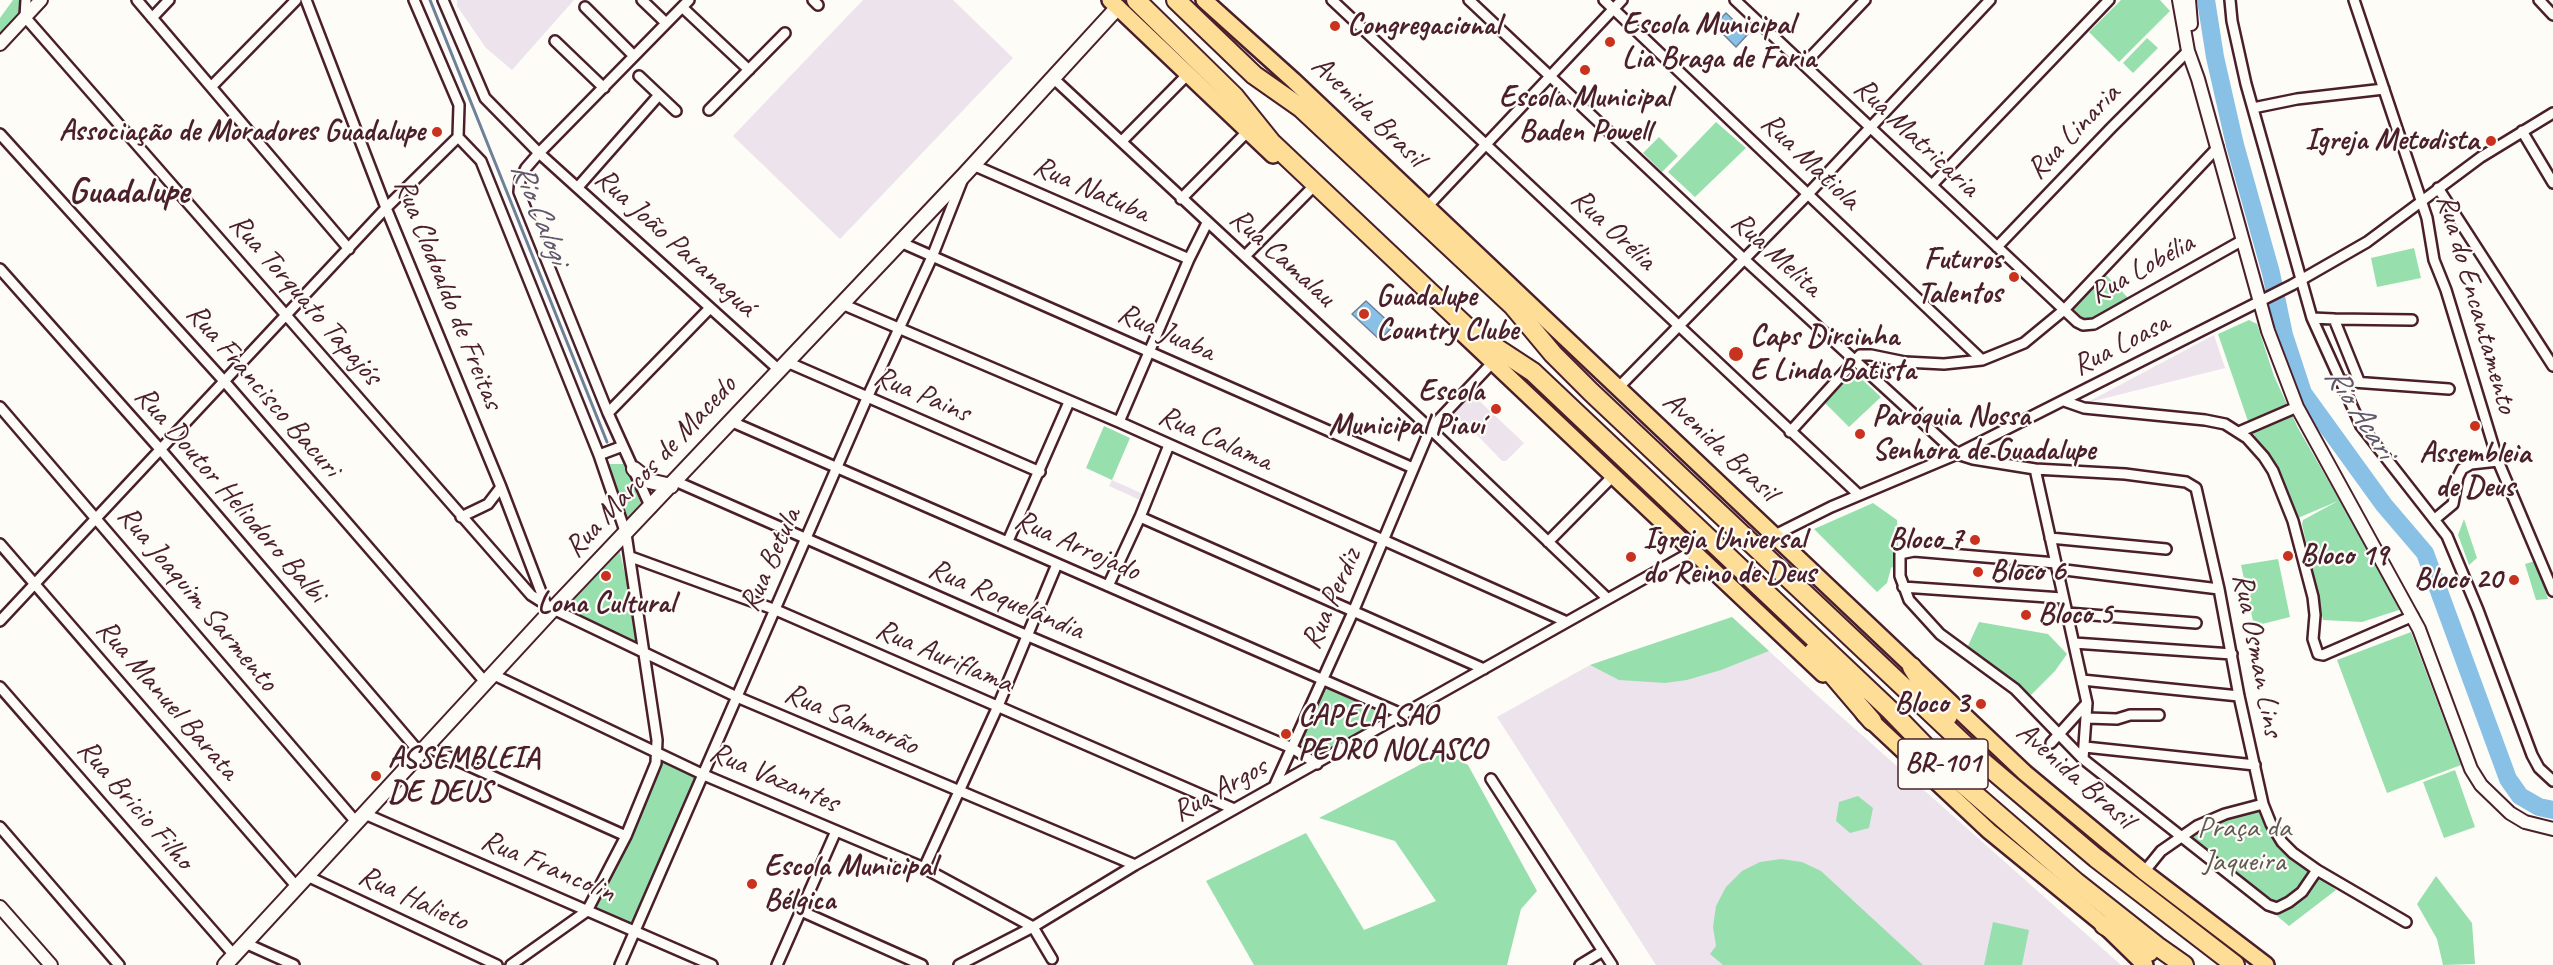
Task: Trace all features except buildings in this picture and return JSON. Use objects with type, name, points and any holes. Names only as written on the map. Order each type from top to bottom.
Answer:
[{"type":"highway","name":"BR-101","points":[[1136,0],[1234,96],[1271,142],[1472,332],[1533,372],[2003,821],[2157,946],[2184,965]]},
{"type":"highway","name":"Avenida Brasil","points":[[1176,0],[1254,75],[1301,108],[1504,298],[1553,354],[1591,392],[1952,734],[2046,816],[2174,920],[2235,965]]},
{"type":"highway","points":[[1751,580],[1872,722]]},
{"type":"highway","points":[[1912,667],[1927,691],[1947,714],[2046,816]]},
{"type":"highway","points":[[2174,920],[2206,936],[2250,965]]},
{"type":"highway","points":[[2104,925],[2171,965]]},
{"type":"main road","name":"Avenida Brasil","points":[[1204,0],[1294,81],[2025,773],[2144,872],[2266,965]]},
{"type":"main road","points":[[1114,4],[1614,475],[1872,722],[1989,831],[2104,925],[2145,965]]},
{"type":"main road","name":"Rua Marcos de Macedo","points":[[229,960],[490,679],[550,607],[651,508],[969,169],[1053,78],[1114,4]]},
{"type":"main road","points":[[634,470],[649,481],[673,483]]},
{"type":"street","points":[[25,17],[27,0]]},
{"type":"street","points":[[0,44],[41,0]]},
{"type":"street","points":[[137,0],[349,249]]},
{"type":"street","points":[[152,18],[169,0]]},
{"type":"street","points":[[212,86],[296,0]]},
{"type":"street","name":"Rua Clodoaldo de Freitas","points":[[306,0],[386,208],[550,607]]},
{"type":"street","points":[[0,621],[386,208],[458,137],[459,105],[414,0]]},
{"type":"street","name":"Rua João Paranaguá","points":[[443,0],[485,98],[539,153],[710,308],[783,366]]},
{"type":"street","points":[[642,0],[666,23]]},
{"type":"street","points":[[651,508],[608,413],[519,192],[520,180],[526,168],[539,153],[689,0]]},
{"type":"street","name":"Rua Orélia","points":[[1332,0],[1681,326],[1790,432],[1860,495]]},
{"type":"street","name":"Rua Melita","points":[[1469,0],[1744,259],[1957,454]]},
{"type":"street","name":"Rua Matiola","points":[[1604,0],[1982,360]]},
{"type":"street","points":[[1426,208],[1622,0]]},
{"type":"street","points":[[1804,64],[1865,0]]},
{"type":"street","points":[[1617,389],[1808,194],[1990,0]]},
{"type":"street","points":[[1932,185],[2109,0]]},
{"type":"street","points":[[2179,0],[2188,51],[2218,147],[2243,240],[2263,300],[2280,366],[2297,407],[2413,616],[2428,649],[2463,750],[2481,785],[2510,813],[2525,822],[2553,829]]},
{"type":"street","points":[[2189,0],[2198,79]]},
{"type":"street","points":[[2230,0],[2235,33],[2253,108],[2312,318],[2361,426],[2435,519],[2455,553],[2532,755],[2539,768],[2553,781]]},
{"type":"street","name":"Rua do Encantamento","points":[[2354,0],[2421,201],[2434,260],[2446,290],[2498,461],[2547,572],[2553,591]]},
{"type":"street","points":[[2539,0],[2553,15]]},
{"type":"street","name":"Rua Matricaria","points":[[1740,2],[2064,310]]},
{"type":"street","points":[[585,7],[634,56]]},
{"type":"street","points":[[682,7],[749,70]]},
{"type":"street","name":"Rua Torquato Tapajós","points":[[25,17],[461,517],[525,588],[550,607]]},
{"type":"street","points":[[710,110],[785,33]]},
{"type":"street","points":[[555,41],[604,88]]},
{"type":"street","name":"Rua Linaria","points":[[1997,248],[2188,51]]},
{"type":"street","points":[[1122,141],[1188,74]]},
{"type":"street","points":[[639,76],[676,111]]},
{"type":"street","name":"Rua Camalau","points":[[1053,78],[1430,429],[1608,599]]},
{"type":"street","points":[[2253,108],[2297,99],[2384,89]]},
{"type":"street","points":[[578,187],[659,95]]},
{"type":"street","name":"Rua Loasa","points":[[1773,536],[1860,495],[1957,454],[2292,285],[2367,242],[2481,156],[2553,113]]},
{"type":"street","points":[[1182,199],[1248,131]]},
{"type":"street","points":[[2522,131],[2553,183]]},
{"type":"street","name":"Rua Francisco Bacuri","points":[[0,134],[490,679]]},
{"type":"street","points":[[458,137],[481,161],[599,455],[626,534],[658,753],[626,836],[587,911],[512,965]]},
{"type":"street","points":[[1790,432],[1855,359],[1865,354],[1928,364],[1982,360],[2024,343],[2064,310],[2218,147]]},
{"type":"street","name":"Rua Betula","points":[[620,965],[969,169]]},
{"type":"street","name":"Rua Natuba","points":[[969,169],[1189,259]]},
{"type":"street","points":[[2438,188],[2553,366]]},
{"type":"street","points":[[1245,256],[1310,190]]},
{"type":"street","points":[[1119,422],[1189,259],[1207,223]]},
{"type":"street","name":"Rua Lobélia","points":[[2064,310],[2083,325],[2094,324],[2243,240]]},
{"type":"street","name":"Rua Juaba","points":[[900,242],[1413,468]]},
{"type":"street","name":"Rua Doutor Heliodoro Balbi","points":[[0,269],[424,751]]},
{"type":"street","name":"Rua Calama","points":[[842,304],[1119,422],[1567,622]]},
{"type":"street","points":[[608,413],[710,308]]},
{"type":"street","points":[[2312,318],[2412,320]]},
{"type":"street","points":[[2334,319],[2359,381]]},
{"type":"street","name":"Rua Perdiz","points":[[1274,787],[1353,612],[1430,429],[1493,362]]},
{"type":"street","name":"Rua Pains","points":[[783,366],[867,398],[1040,472]]},
{"type":"street","points":[[2339,381],[2449,389]]},
{"type":"street","points":[[2064,401],[2084,408],[2205,420],[2225,424],[2239,432],[2264,457],[2278,481],[2288,506],[2313,597],[2315,615],[2313,639],[2318,654],[2323,655],[2413,616]]},
{"type":"street","points":[[1008,542],[1069,402]]},
{"type":"street","name":"Rua Joaquim Sarmento","points":[[0,407],[361,818]]},
{"type":"street","points":[[2239,432],[2297,407]]},
{"type":"street","name":"Rua Arrojado","points":[[730,422],[1404,716]]},
{"type":"street","points":[[1108,586],[1140,517],[1169,445]]},
{"type":"street","points":[[599,455],[623,446]]},
{"type":"street","points":[[1957,454],[1973,459],[2035,469],[2087,703],[2083,759]]},
{"type":"street","points":[[2435,519],[2452,504],[2457,477],[2462,469],[2471,464],[2498,461]]},
{"type":"street","name":"Rua Osman Lins","points":[[2035,469],[2125,474],[2192,484],[2198,494],[2239,696],[2263,804],[2271,824],[2282,842],[2317,870],[2406,922]]},
{"type":"street","points":[[1548,542],[1614,475]]},
{"type":"street","name":"Rua Roquelândia","points":[[673,483],[1292,748],[1317,764]]},
{"type":"street","points":[[461,517],[488,504],[501,487]]},
{"type":"street","points":[[1140,517],[1484,669]]},
{"type":"street","points":[[2050,538],[2166,549]]},
{"type":"street","name":"Rua Manuel Barata","points":[[0,544],[297,887]]},
{"type":"street","name":"Rua Argos","points":[[959,965],[1033,927],[1135,865],[1404,716],[1693,551]]},
{"type":"street","points":[[2219,590],[2057,566],[1920,551],[1900,554],[1900,576],[1903,587],[1909,600],[1927,622],[2014,689],[2083,759],[2273,908],[2282,906],[2297,897],[2317,870]]},
{"type":"street","name":"Rua Auriflama","points":[[631,557],[776,610],[1234,809]]},
{"type":"street","points":[[924,868],[998,706],[1057,564]]},
{"type":"street","points":[[1903,587],[2062,598]]},
{"type":"street","name":"Rua Salmorão","points":[[550,607],[737,697],[1135,865]]},
{"type":"street","points":[[2067,613],[2196,623]]},
{"type":"street","points":[[2074,643],[2232,654]]},
{"type":"street","name":"Rua Vazantes","points":[[490,679],[924,868],[1033,927]]},
{"type":"street","points":[[2082,681],[2239,696]]},
{"type":"street","name":"Rua Bricio Filho","points":[[0,687],[229,960]]},
{"type":"street","points":[[2051,743],[2087,703]]},
{"type":"street","points":[[2087,718],[2117,719],[2158,715]]},
{"type":"street","points":[[2085,747],[2255,765]]},
{"type":"street","points":[[424,751],[626,836]]},
{"type":"street","points":[[1491,779],[1612,965]]},
{"type":"street","points":[[2144,872],[2161,851],[2181,836],[2211,819],[2263,804]]},
{"type":"street","name":"Rua Francolin","points":[[361,818],[712,965]]},
{"type":"street","points":[[0,827],[119,965]]},
{"type":"street","points":[[777,965],[836,831]]},
{"type":"street","name":"Rua Halieto","points":[[308,876],[497,965]]},
{"type":"street","points":[[0,907],[51,965]]},
{"type":"street","points":[[801,911],[922,965]]},
{"type":"street","points":[[1033,927],[1052,958]]},
{"type":"street","points":[[245,943],[294,965]]},
{"type":"street","points":[[1580,965],[1603,951]]},
{"type":"shaded area","points":[[457,0],[574,0],[512,70],[486,48],[457,6]]},
{"type":"shaded area","points":[[863,0],[953,0],[1013,58],[840,239],[733,136]]},
{"type":"shaded area","points":[[2214,335],[2225,368],[2086,403]]},
{"type":"shaded area","points":[[1471,393],[1524,443],[1506,461],[1502,461],[1449,411]]},
{"type":"shaded area","points":[[1112,480],[1143,494],[1140,500],[1109,486]]},
{"type":"shaded area","points":[[1732,617],[2121,965],[1656,965],[1497,717],[1590,665]]},
{"type":"green space","points":[[13,0],[38,0],[0,43],[0,18]]},
{"type":"green space","points":[[2121,0],[2160,0],[2170,11],[2119,62],[2089,32]]},
{"type":"green space","points":[[2147,38],[2158,48],[2133,73],[2123,63]]},
{"type":"green space","points":[[1716,122],[1746,148],[1695,197],[1668,172]]},
{"type":"green space","points":[[1659,137],[1678,156],[1662,172],[1643,153]]},
{"type":"green space","points":[[2414,248],[2421,278],[2377,287],[2371,258]]},
{"type":"green space","points":[[2106,275],[2130,300],[2087,323],[2073,309]]},
{"type":"green space","points":[[2249,320],[2257,324],[2274,376],[2298,428],[2402,609],[2362,622],[2323,620],[2302,524],[2303,520],[2338,501],[2298,518],[2250,427],[2218,334]]},
{"type":"green space","points":[[1854,372],[1881,397],[1849,427],[1825,403]]},
{"type":"green space","points":[[1104,426],[1130,438],[1112,480],[1086,468]]},
{"type":"green space","points":[[604,464],[625,464],[644,511],[627,519]]},
{"type":"green space","points":[[1873,503],[1897,520],[1899,564],[1891,568],[1887,583],[1877,592],[1814,529]]},
{"type":"green space","points":[[2464,519],[2477,558],[2469,565],[2458,535]]},
{"type":"green space","name":"Lona Cultural","points":[[618,544],[643,651],[555,609]]},
{"type":"green space","points":[[2278,559],[2290,617],[2254,626],[2241,565]]},
{"type":"green space","points":[[2535,561],[2548,599],[2536,600],[2525,564]]},
{"type":"green space","points":[[1732,617],[1769,651],[1721,670],[1687,680],[1665,683],[1619,680],[1590,665]]},
{"type":"green space","points":[[1979,622],[2048,634],[2067,654],[2055,671],[2031,695],[1967,648]]},
{"type":"green space","points":[[2411,632],[2461,765],[2387,793],[2337,660]]},
{"type":"green space","points":[[1325,687],[1400,714],[1323,754],[1300,745]]},
{"type":"green space","points":[[1444,752],[1468,765],[1537,891],[1521,909],[1507,965],[1254,965],[1206,881],[1306,833],[1364,930],[1436,901],[1395,841],[1319,818]]},
{"type":"green space","points":[[662,760],[698,775],[632,923],[596,909]]},
{"type":"green space","points":[[2455,770],[2475,827],[2444,838],[2423,782]]},
{"type":"green space","points":[[1858,796],[1873,808],[1869,828],[1850,833],[1836,821],[1839,802]]},
{"type":"green space","name":"Praça da Jaqueira","points":[[2262,806],[2280,846],[2336,890],[2289,926],[2182,835],[2198,826]]},
{"type":"green space","points":[[1781,859],[1802,862],[1821,871],[1923,965],[1723,965],[1710,954],[1716,946],[1713,927],[1716,906],[1726,887],[1742,871],[1760,862]]},
{"type":"green space","points":[[2436,876],[2472,923],[2475,964],[2443,965],[2437,939],[2417,904]]},
{"type":"green space","points":[[1993,922],[2029,930],[2022,965],[1984,965]]},
{"type":"water","points":[[1726,13],[1748,34],[1736,47],[1714,25]]},
{"type":"water","points":[[1366,301],[1393,326],[1380,340],[1352,314]]},
{"type":"waterway","name":"Rio Calogi","points":[[430,0],[607,442]]},
{"type":"waterway","name":"Rio Acari","points":[[2206,0],[2215,57],[2235,145],[2271,273],[2284,335],[2303,393],[2384,505],[2425,553],[2508,779],[2520,796],[2539,807],[2553,810]]},
{"type":"place","name":"Congregacional","points":[[1335,26]]},
{"type":"place","name":"Escola Municipal Lia Braga de Faria","points":[[1610,42]]},
{"type":"place","name":"Escola Municipal Baden Powell","points":[[1585,70]]},
{"type":"place","name":"Associação de Moradores Guadalupe","points":[[437,132]]},
{"type":"place","name":"Igreja Metodista","points":[[2491,141]]},
{"type":"place","name":"Futuros Talentos","points":[[2014,277]]},
{"type":"place","name":"Guadalupe Country Clube","points":[[1364,314]]},
{"type":"place","name":"Caps Dircinha E Linda Batista","points":[[1736,354]]},
{"type":"place","name":"Escola Municipal Piauí","points":[[1496,409]]},
{"type":"place","name":"Assembleia de Deus","points":[[2475,426]]},
{"type":"place","name":"Paróquia Nossa Senhora de Guadalupe","points":[[1860,434]]},
{"type":"place","name":"Bloco 7","points":[[1975,540]]},
{"type":"place","name":"Bloco 19","points":[[2288,556]]},
{"type":"place","name":"Igreja Universal do Reino de Deus","points":[[1631,557]]},
{"type":"place","name":"Bloco 6","points":[[1978,572]]},
{"type":"place","name":"Lona Cultural","points":[[606,576]]},
{"type":"place","name":"Bloco 20","points":[[2514,580]]},
{"type":"place","name":"Bloco 5","points":[[2026,615]]},
{"type":"place","name":"Bloco 3","points":[[1981,704]]},
{"type":"place","name":"CAPELA SAO PEDRO NOLASCO","points":[[1286,734]]},
{"type":"place","name":"ASSEMBLEIA DE DEUS","points":[[376,776]]},
{"type":"place","name":"Escola Municipal Bélgica","points":[[752,884]]},
{"type":"district","name":"Guadalupe","points":[[129,193]]}]
